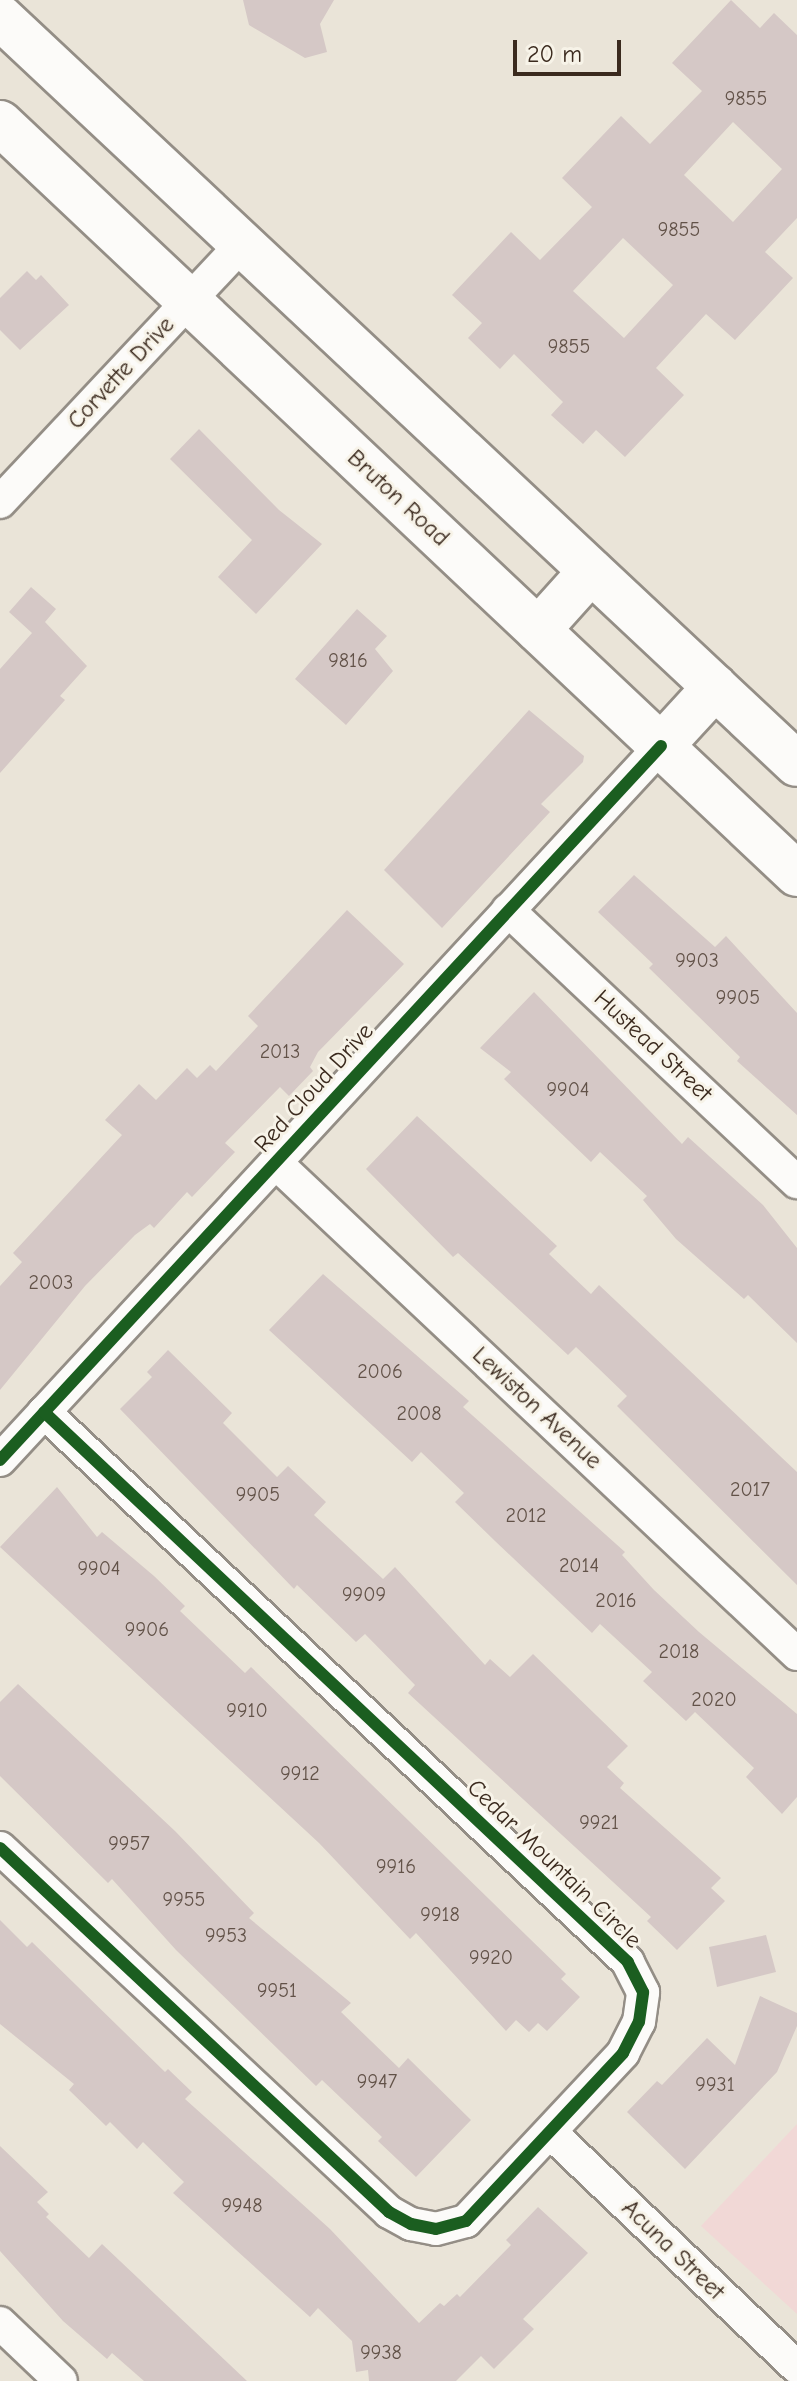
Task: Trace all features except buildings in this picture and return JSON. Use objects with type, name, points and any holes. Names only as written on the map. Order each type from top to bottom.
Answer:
[{"type":"main road","points":[[0,17],[797,764]]},
{"type":"main road","name":"Bruton Road","points":[[0,123],[797,874]]},
{"type":"main road","points":[[538,630],[591,571]]},
{"type":"main road","points":[[661,746],[715,687]]},
{"type":"street","name":"Corvette Drive","points":[[0,502],[242,244]]},
{"type":"street","name":"Red Cloud Drive","points":[[0,1460],[661,746]]},
{"type":"street","name":"Hustead Street","points":[[508,910],[797,1182]]},
{"type":"street","name":"Lewiston Avenue","points":[[276,1163],[797,1654]]},
{"type":"street","name":"Cedar Mountain Circle","points":[[0,1848],[389,2212],[411,2224],[436,2229],[466,2221],[623,2053],[639,2022],[643,1992],[628,1962],[44,1412]]},
{"type":"street","name":"Acuna Street","points":[[550,2132],[797,2367]]},
{"type":"street","points":[[0,2323],[61,2381]]},
{"type":"shaded area","points":[[797,2124],[797,2314],[701,2226]]},
{"type":"cycle path","points":[[0,1460],[661,746]]},
{"type":"cycle path","points":[[0,1848],[389,2212],[411,2224],[436,2229],[466,2221],[623,2053],[639,2022],[643,1992],[628,1962],[44,1412]]}]
